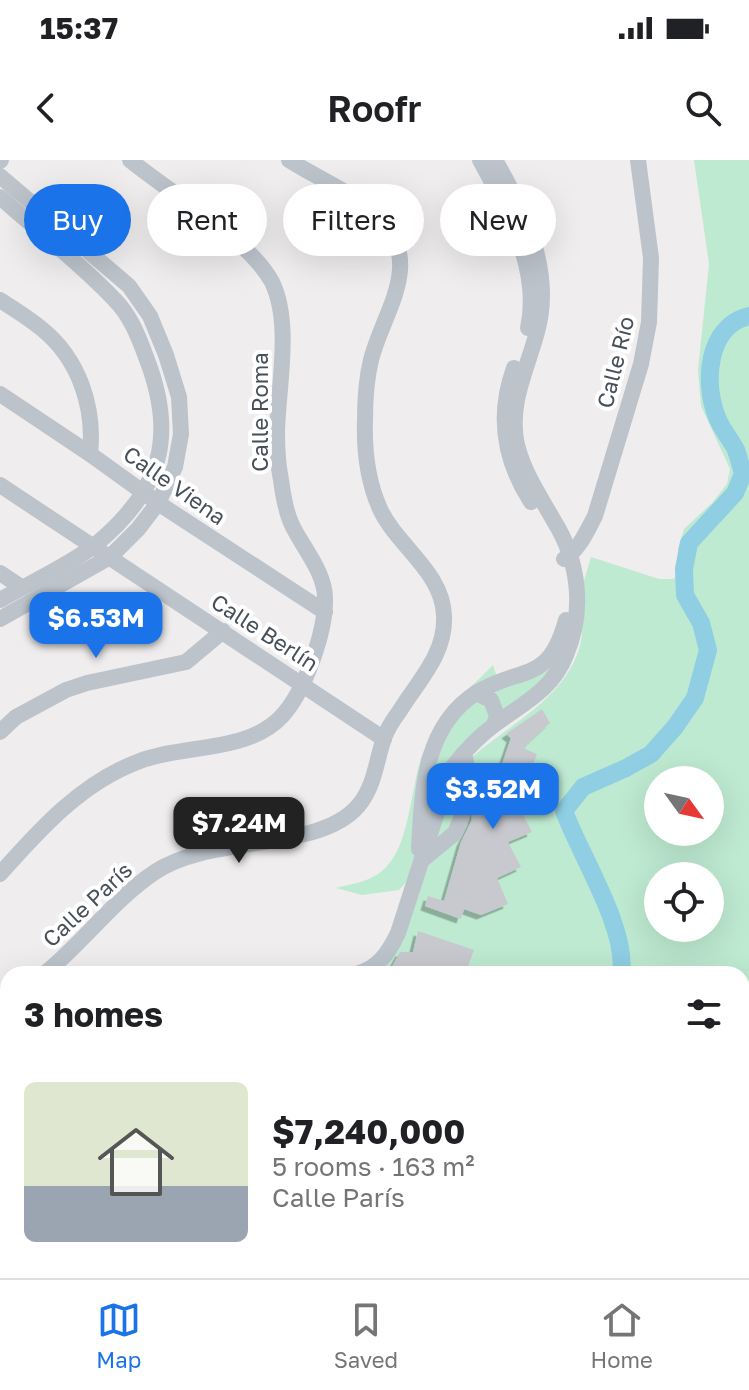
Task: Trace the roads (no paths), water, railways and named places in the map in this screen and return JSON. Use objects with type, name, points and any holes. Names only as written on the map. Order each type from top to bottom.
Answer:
[{"type":"street","name":"Calle Roma","points":[[0,874],[61,810],[100,781],[142,760],[240,740],[261,732],[280,718],[303,683],[325,612],[321,577],[291,523],[281,481],[277,435],[282,335],[280,307],[273,284],[260,263],[242,246],[130,160]]},
{"type":"street","name":"Calle París","points":[[53,966],[129,893],[175,861],[196,853],[311,832],[333,826],[346,818],[360,804],[369,788],[384,739],[439,651],[445,632],[439,591],[381,510],[374,491],[364,438],[366,387],[371,361],[399,287],[400,263],[394,239],[382,220],[365,205],[289,160]]},
{"type":"street","points":[[420,868],[421,803],[429,756],[442,729],[476,693],[531,672],[545,662],[555,649],[568,614],[566,557],[519,484],[506,443],[504,402],[527,334],[531,295],[517,237],[502,200],[480,160]]},
{"type":"street","points":[[381,966],[398,933],[451,769],[494,725],[532,701],[546,687],[567,655],[577,615],[577,591],[566,557],[517,446],[515,406],[538,329],[543,285],[539,259],[521,207],[495,160]]},
{"type":"street","name":"Calle Río","points":[[566,557],[586,534],[595,516],[641,364],[649,322],[651,258],[638,160]]},
{"type":"street","points":[[0,176],[129,286],[150,316],[166,355],[179,397],[181,434],[175,467],[158,503],[138,529],[110,557],[0,619]]},
{"type":"street","points":[[0,197],[115,300],[134,324],[161,401],[164,432],[159,458],[144,492],[124,517],[94,546],[0,600]]},
{"type":"street","points":[[0,300],[43,329],[61,347],[77,374],[93,427],[90,454]]},
{"type":"street","name":"Calle Viena","points":[[0,394],[158,503],[325,612]]},
{"type":"street","name":"Calle Berlín","points":[[0,485],[384,739]]},
{"type":"street","points":[[0,573],[21,587]]},
{"type":"street","points":[[0,732],[16,717],[66,690],[186,662],[223,631]]},
{"type":"street","points":[[476,693],[491,700],[496,708],[494,725]]},
{"type":"street","points":[[464,753],[469,777],[467,800]]},
{"type":"street","points":[[420,868],[455,833],[462,816]]},
{"type":"street","points":[[373,966],[389,951]]},
{"type":"waterway","points":[[621,966],[610,914],[564,811],[583,787],[651,754],[695,698],[708,650],[701,623],[685,595],[684,569],[689,543],[735,493],[743,474],[736,450],[719,421],[713,403],[710,388],[712,358],[724,331],[749,316]]}]
